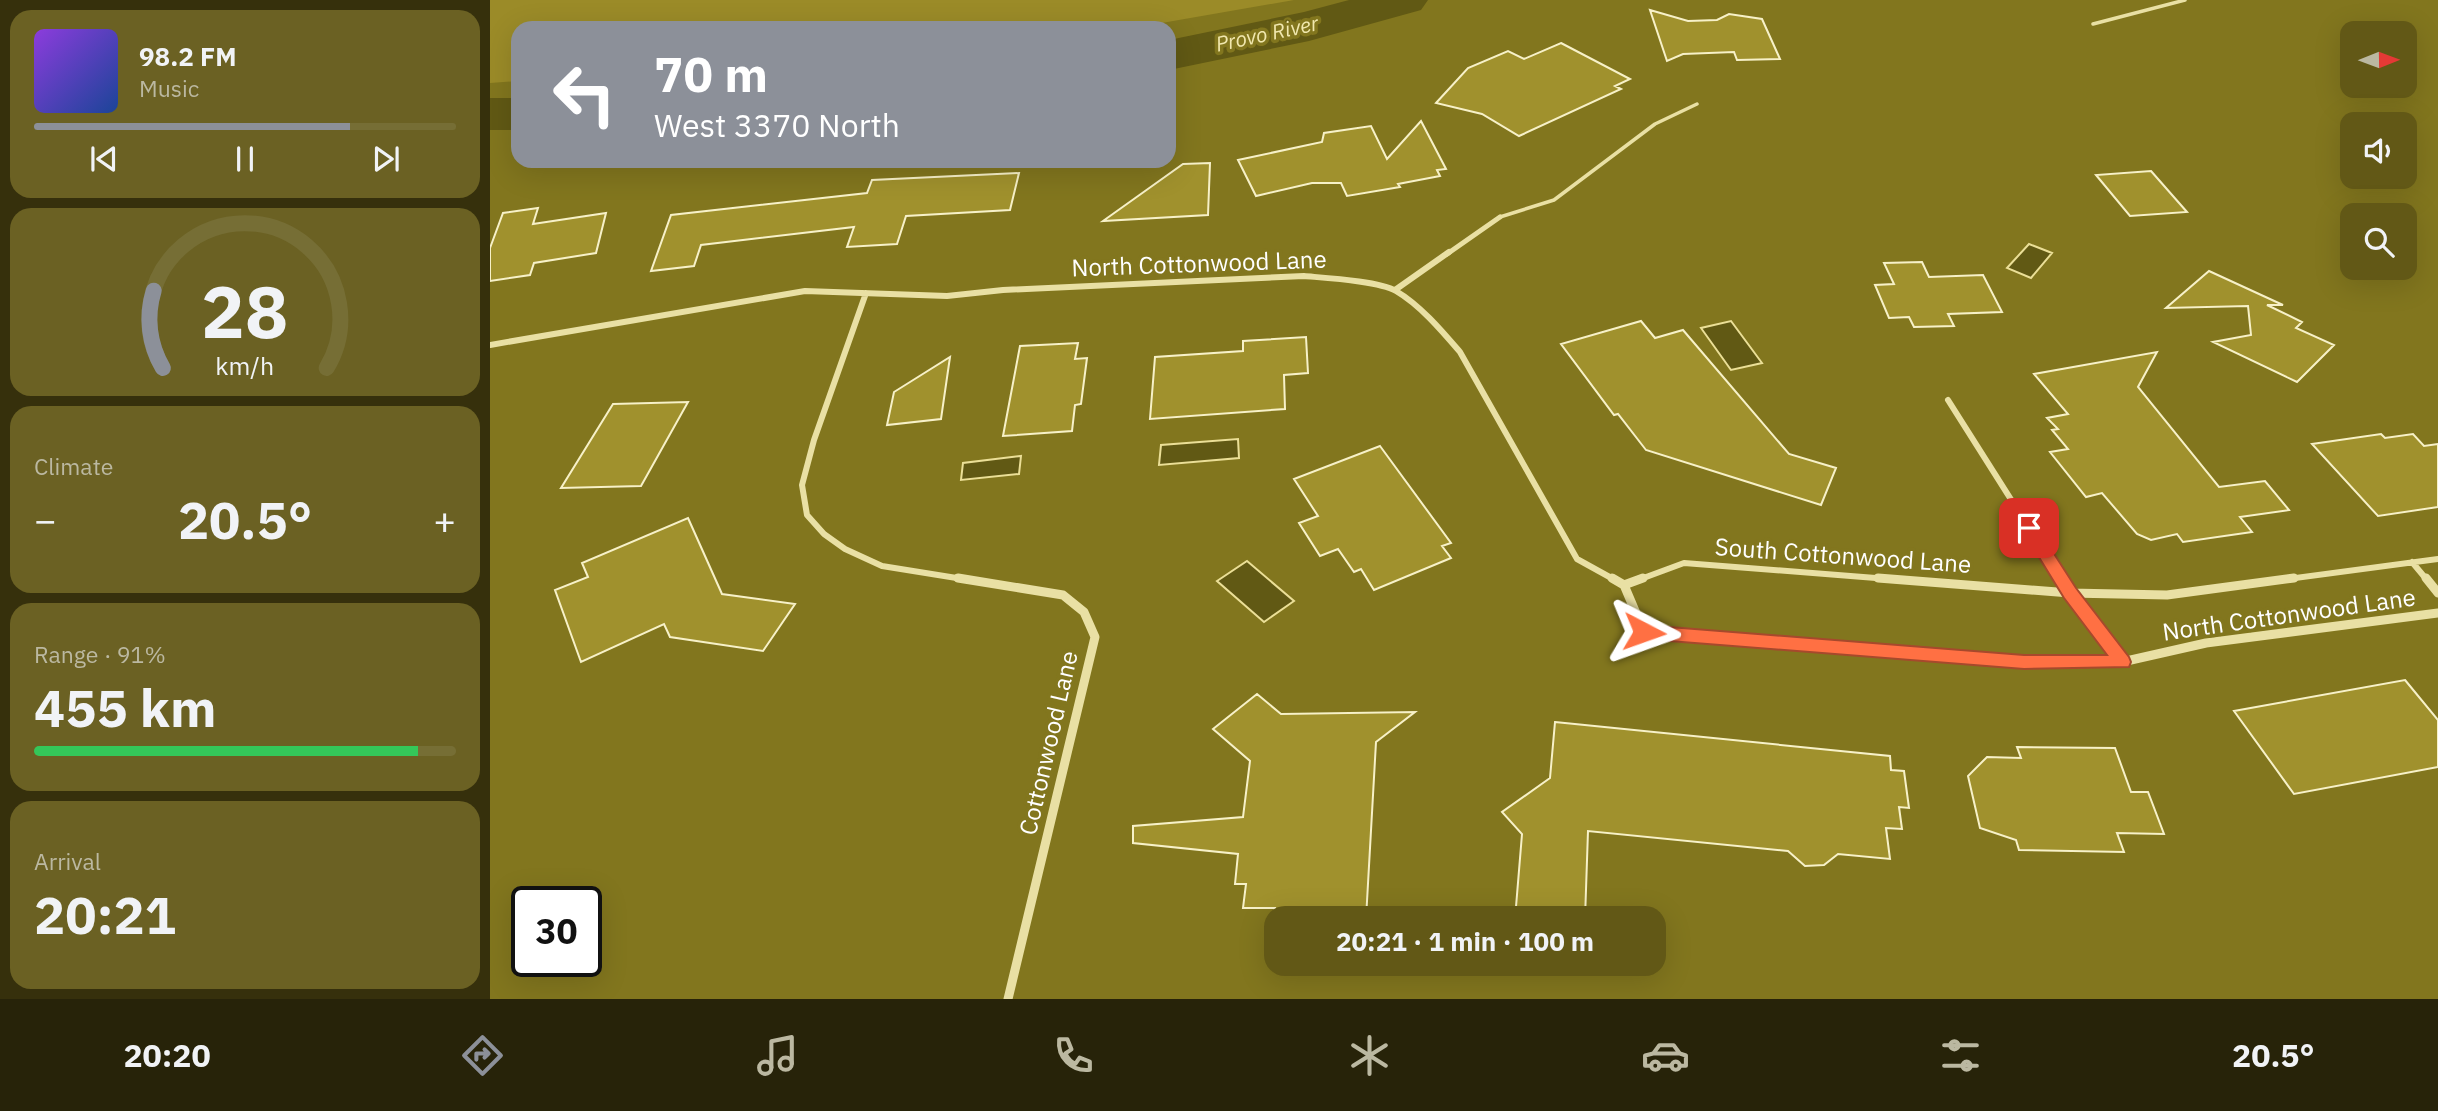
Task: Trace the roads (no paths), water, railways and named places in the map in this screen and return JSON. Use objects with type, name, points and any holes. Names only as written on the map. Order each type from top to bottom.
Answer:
[{"type":"street","points":[[1395,290],[1500,217]]},
{"type":"street","name":"North Cottonwood Lane","points":[[490,345],[805,291],[947,296],[1003,290],[1304,276],[1345,280],[1395,290],[1430,320],[1460,352],[1577,559],[1624,585],[1644,632],[2024,662],[2122,662],[2206,643],[2438,613]]},
{"type":"street","name":"Cottonwood Lane","points":[[866,293],[814,440],[802,485],[807,515],[845,549],[882,566],[1063,595],[1080,604],[1090,619],[1095,637],[1007,999]]},
{"type":"street","points":[[1948,400],[2070,593],[2122,662]]},
{"type":"street","name":"South Cottonwood Lane","points":[[1624,585],[1684,563],[2070,593],[2167,595],[2438,559]]},
{"type":"street","points":[[2412,562],[2438,593]]},
{"type":"lane","points":[[2093,24],[2185,0]]},
{"type":"lane","points":[[1500,217],[1554,200],[1655,124],[1697,104]]},
{"type":"waterway","name":"Provo River","points":[[1176,54],[1309,26],[1404,0]]},
{"type":"waterway","name":"Provo River","points":[[490,114],[511,114]]}]
